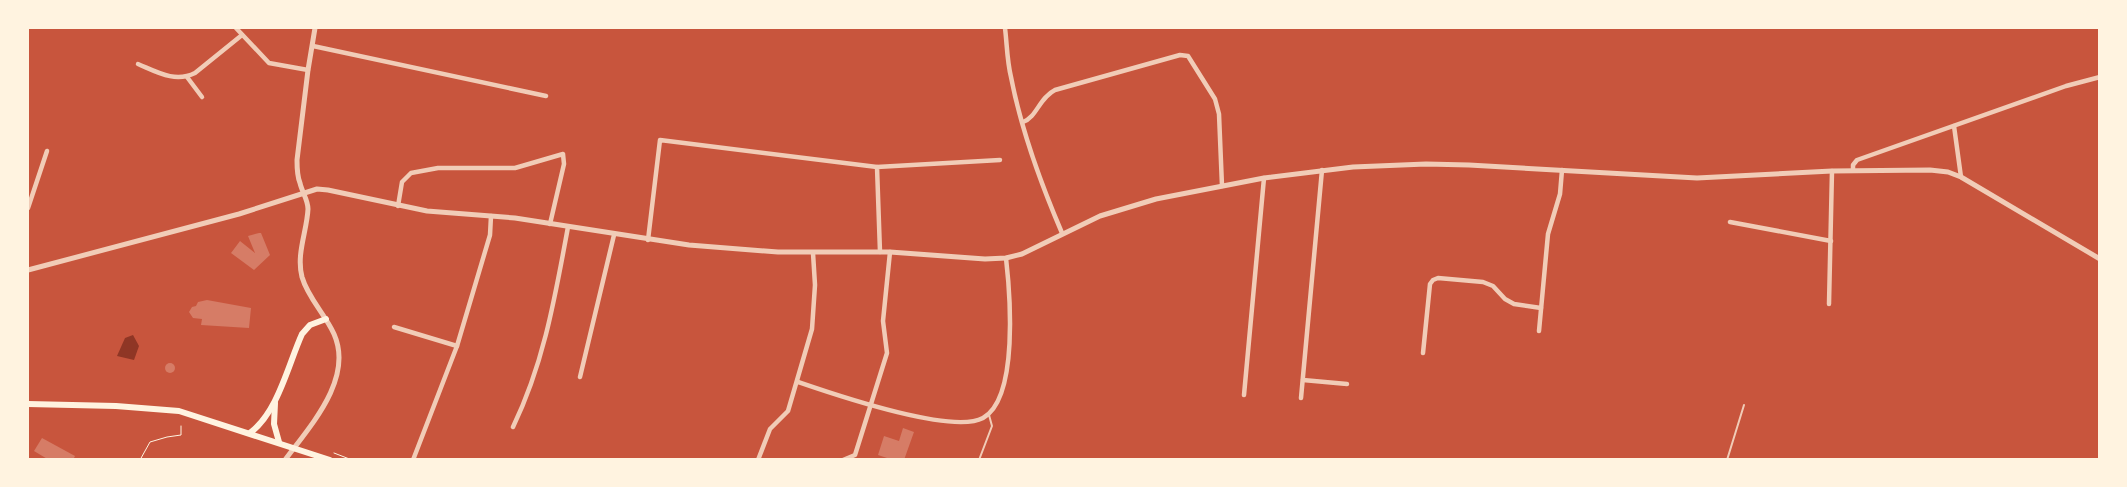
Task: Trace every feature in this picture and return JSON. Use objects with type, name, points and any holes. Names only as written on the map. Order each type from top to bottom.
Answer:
[{"type":"main road","points":[[250,433],[263,422],[276,399],[302,334],[310,325],[326,319]]},
{"type":"main road","points":[[276,399],[274,424],[279,442]]},
{"type":"main road","points":[[28,404],[162,408],[190,413],[330,460]]},
{"type":"main road","points":[[304,451],[307,460]]},
{"type":"street","points":[[236,28],[268,63],[308,70]]},
{"type":"street","points":[[285,460],[320,411],[334,382],[338,365],[338,349],[335,335],[306,286],[302,274],[301,254],[308,206],[298,175],[297,160],[308,70],[316,28]]},
{"type":"street","points":[[1005,28],[1011,77],[1023,122],[1044,189],[1062,233]]},
{"type":"street","points":[[138,64],[171,77],[187,77],[195,73],[242,35]]},
{"type":"street","points":[[313,46],[546,96]]},
{"type":"street","points":[[1023,122],[1031,118],[1040,101],[1055,90],[1180,55],[1188,56],[1216,99],[1219,114],[1222,186]]},
{"type":"street","points":[[187,77],[202,97]]},
{"type":"street","points":[[1853,170],[1853,165],[1857,160],[2066,86],[2100,77]]},
{"type":"street","points":[[1954,126],[1960,176]]},
{"type":"street","points":[[648,240],[660,140],[877,166],[1000,160]]},
{"type":"street","points":[[28,208],[47,151]]},
{"type":"street","points":[[398,206],[404,178],[418,171],[438,168],[493,170],[515,168],[563,154],[564,164],[550,224]]},
{"type":"street","points":[[28,270],[240,214],[317,189],[426,212],[491,216],[648,240],[747,250],[890,252],[971,258],[1006,258],[1022,254],[1062,233],[1111,212],[1156,199],[1264,178],[1322,170],[1426,164],[1697,178],[1832,170],[1930,170],[1960,176],[2100,259]]},
{"type":"street","points":[[877,166],[880,252]]},
{"type":"street","points":[[1301,398],[1322,170]]},
{"type":"street","points":[[1539,331],[1548,234],[1560,194],[1562,170]]},
{"type":"street","points":[[1829,304],[1832,170]]},
{"type":"street","points":[[1244,395],[1264,178]]},
{"type":"street","points":[[413,460],[457,346],[490,235],[491,216]]},
{"type":"street","points":[[1730,222],[1831,241]]},
{"type":"street","points":[[513,427],[530,390],[549,329],[568,227]]},
{"type":"street","points":[[580,377],[614,235]]},
{"type":"street","points":[[758,460],[770,429],[788,411],[798,382],[813,324],[815,285],[813,252]]},
{"type":"street","points":[[843,460],[855,455],[887,353],[883,320],[890,252]]},
{"type":"street","points":[[798,382],[905,414],[949,422],[970,422],[988,414],[996,406],[1001,395],[1010,336],[1010,300],[1006,258]]},
{"type":"street","points":[[1422,354],[1430,284],[1438,278],[1483,282],[1493,286],[1505,299],[1514,304],[1541,308]]},
{"type":"street","points":[[394,327],[457,346]]},
{"type":"street","points":[[1303,380],[1347,384]]},
{"type":"lane","points":[[1727,460],[1744,405]]},
{"type":"lane","points":[[979,460],[992,426],[988,414]]},
{"type":"path","points":[[140,460],[150,442],[181,435],[181,426]]},
{"type":"path","points":[[326,450],[352,460]]},
{"type":"shaded area","points":[[133,335],[139,346],[134,360],[117,356],[125,338]]},
{"type":"building","points":[[261,233],[270,255],[254,270],[231,253],[240,241],[255,253],[248,236]]},
{"type":"building","points":[[207,300],[251,308],[249,328],[201,325],[202,319],[193,318],[189,312],[198,302]]},
{"type":"building","points":[[168,363],[172,363],[175,368],[174,372],[168,373],[165,370],[165,366]]},
{"type":"building","points":[[903,428],[914,432],[904,460],[893,460],[878,455],[884,436],[899,441]]},
{"type":"building","points":[[42,438],[75,456],[73,460],[49,460],[34,451]]}]
